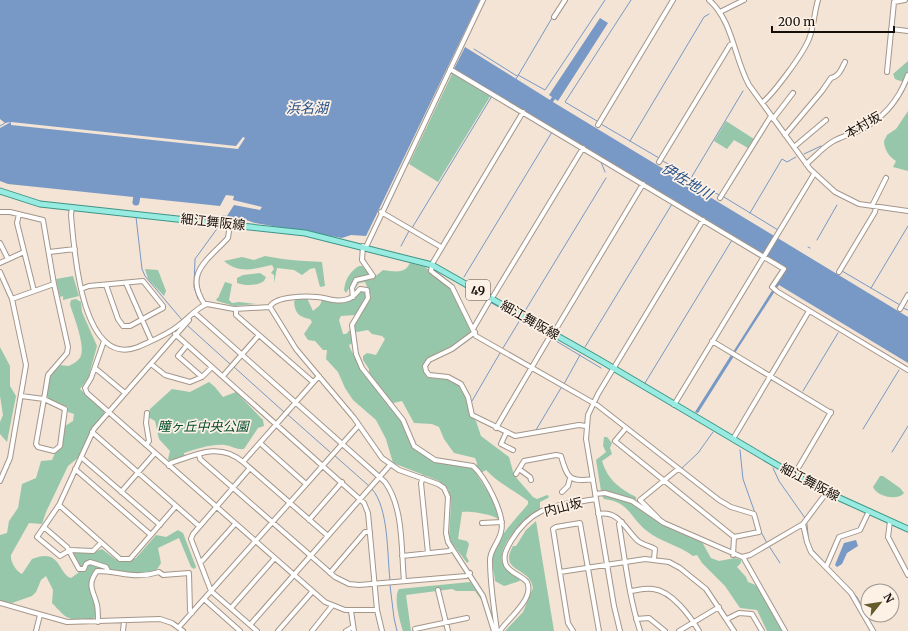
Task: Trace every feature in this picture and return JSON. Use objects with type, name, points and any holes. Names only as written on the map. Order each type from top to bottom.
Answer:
[{"type":"main road","name":"細江舞阪線","points":[[0,191],[34,202],[230,223],[305,233],[432,265],[614,368],[794,475],[827,492],[908,529]]},
{"type":"street","points":[[354,297],[352,288],[356,280],[374,276],[362,260],[364,247],[483,0]]},
{"type":"street","points":[[554,17],[565,0]]},
{"type":"street","points":[[598,125],[673,0]]},
{"type":"street","points":[[720,12],[744,0]]},
{"type":"street","points":[[762,103],[772,92],[806,44],[810,35],[818,0]]},
{"type":"street","points":[[887,72],[894,2],[905,0]]},
{"type":"street","points":[[712,1],[720,12],[746,79],[814,174],[841,196],[853,202],[874,207],[908,211]]},
{"type":"street","points":[[891,29],[908,31]]},
{"type":"street","points":[[659,162],[730,45],[733,44]]},
{"type":"street","points":[[785,135],[831,78],[839,74],[845,62]]},
{"type":"street","points":[[450,68],[784,269],[772,287],[809,311],[908,370]]},
{"type":"street","name":"本村坂","points":[[806,164],[828,144],[858,130],[879,117],[890,107],[906,87],[908,75]]},
{"type":"street","points":[[720,198],[772,117],[793,93]]},
{"type":"street","points":[[523,112],[441,247],[430,271],[452,287],[476,336],[593,404],[731,508],[754,514],[759,532],[734,537]]},
{"type":"street","points":[[794,147],[826,120]]},
{"type":"street","points":[[583,148],[492,298],[474,331],[452,349],[429,360],[425,369],[431,376],[444,376],[457,381],[467,392],[472,415],[506,433],[515,436],[579,425],[586,426]]},
{"type":"street","points":[[674,404],[814,174]]},
{"type":"street","points":[[839,272],[875,212],[874,207],[886,178]]},
{"type":"street","points":[[496,428],[643,184]]},
{"type":"street","points":[[72,207],[75,249],[81,289],[95,329],[104,341],[116,347],[128,349],[136,348],[171,331],[204,305],[213,304],[236,309],[270,307],[274,302],[284,298],[309,296],[337,301],[354,297],[362,288],[369,293],[368,298],[352,325],[356,354],[364,372],[403,420],[412,444],[416,448],[435,460],[467,464],[475,468],[496,501],[502,522],[501,534],[490,561],[495,631]]},
{"type":"street","points":[[0,212],[19,214],[43,220],[54,284],[68,350],[48,375],[44,400],[36,444],[38,447],[54,451],[60,446],[65,409],[44,400],[21,396]]},
{"type":"street","points":[[381,212],[441,247]]},
{"type":"street","points":[[19,214],[17,222],[34,291]]},
{"type":"street","points":[[620,631],[598,514],[586,440],[586,426],[593,404],[703,220]]},
{"type":"street","points":[[204,305],[196,288],[199,272],[207,258],[228,238],[230,223]]},
{"type":"street","points":[[0,243],[8,259]]},
{"type":"street","points":[[49,252],[75,249]]},
{"type":"street","points":[[0,264],[24,252]]},
{"type":"street","points":[[0,272],[12,299],[26,362],[10,458],[0,481]]},
{"type":"street","points":[[81,289],[106,285],[126,282],[143,281],[164,306],[142,320],[128,326],[121,324],[106,285]]},
{"type":"street","points":[[126,282],[152,340]]},
{"type":"street","points":[[12,299],[54,284]]},
{"type":"street","points":[[900,309],[908,295]]},
{"type":"street","points":[[270,307],[293,345],[359,425],[378,454],[390,465],[441,486],[448,494],[446,536],[452,549],[470,573],[487,602],[495,631]]},
{"type":"street","points":[[236,309],[236,315],[313,382]]},
{"type":"street","points":[[733,439],[809,311]]},
{"type":"street","points":[[102,543],[93,551],[69,551],[62,555],[58,555],[37,537],[45,528],[59,505],[92,432],[195,313]]},
{"type":"street","points":[[195,313],[380,476],[392,492],[396,503],[404,581]]},
{"type":"street","points":[[171,331],[361,498],[367,510],[378,610],[382,631]]},
{"type":"street","points":[[223,376],[259,335]]},
{"type":"street","points":[[104,341],[85,391],[312,592],[332,606],[351,611],[378,610]]},
{"type":"street","points":[[712,341],[831,412],[794,475]]},
{"type":"street","points":[[187,345],[178,356],[202,377]]},
{"type":"street","points":[[151,364],[162,374],[193,382],[202,377],[212,367]]},
{"type":"street","points":[[94,368],[125,393]]},
{"type":"street","points":[[243,462],[313,382],[320,376]]},
{"type":"street","points":[[146,445],[149,441],[146,423],[147,413]]},
{"type":"street","points":[[180,627],[322,464],[359,425]]},
{"type":"street","points":[[626,428],[615,441],[734,537]]},
{"type":"street","points":[[92,432],[199,526]]},
{"type":"street","points":[[506,433],[501,444],[513,450]]},
{"type":"street","points":[[260,443],[306,484]]},
{"type":"street","points":[[169,466],[171,463],[210,450],[220,450],[230,453],[243,462],[328,536]]},
{"type":"street","points":[[121,492],[155,453]]},
{"type":"street","points":[[198,454],[200,459],[339,580],[349,584],[375,584],[466,576],[470,573]]},
{"type":"street","points":[[516,474],[524,461],[556,455],[561,456],[565,470],[570,478],[568,486],[562,492]]},
{"type":"street","points":[[81,457],[160,525]]},
{"type":"street","points":[[250,625],[390,465]]},
{"type":"street","points":[[250,468],[199,526],[191,539],[211,591],[257,631]]},
{"type":"street","points":[[75,469],[151,535]]},
{"type":"street","points":[[519,469],[530,477],[531,480]]},
{"type":"street","points":[[658,520],[659,518],[640,500],[678,469]]},
{"type":"street","points":[[423,478],[421,483],[428,553]]},
{"type":"street","points":[[570,478],[593,479]]},
{"type":"street","points":[[309,520],[342,482]]},
{"type":"street","points":[[595,494],[605,493],[632,501],[658,520],[733,555],[743,557],[750,555],[803,524],[827,492]]},
{"type":"street","name":"内山坂","points":[[500,631],[519,610],[529,591],[529,585],[525,579],[509,569],[504,560],[505,553],[518,531],[530,518],[546,509],[596,499]]},
{"type":"street","points":[[59,505],[120,560],[130,559],[176,506]]},
{"type":"street","points":[[826,567],[839,537],[860,530],[868,511]]},
{"type":"street","points":[[598,514],[612,514],[622,522],[638,541],[655,549],[654,559]]},
{"type":"street","points":[[890,521],[888,537],[908,575]]},
{"type":"street","points":[[482,523],[502,522]]},
{"type":"street","points":[[622,522],[619,524],[636,619],[640,631]]},
{"type":"street","points":[[573,631],[568,623],[553,531],[556,527],[580,523],[599,631]]},
{"type":"street","points":[[200,562],[235,524]]},
{"type":"street","points":[[803,524],[809,548],[855,598],[873,631]]},
{"type":"street","points":[[45,528],[69,551],[80,570],[84,570],[86,564],[90,562],[106,567],[108,571]]},
{"type":"street","points":[[330,573],[365,532],[370,532]]},
{"type":"street","points":[[733,555],[734,537]]},
{"type":"street","points":[[402,556],[449,551],[452,549]]},
{"type":"street","points":[[743,557],[785,631]]},
{"type":"street","points":[[231,608],[274,559]]},
{"type":"street","points":[[560,572],[654,559],[669,562],[680,568],[706,589],[734,631]]},
{"type":"street","points":[[98,622],[97,606],[92,592],[93,578],[97,571],[146,576],[158,572],[163,575],[189,573],[190,611],[192,613]]},
{"type":"street","points":[[631,591],[651,588],[660,591],[683,608],[699,631]]},
{"type":"street","points":[[438,590],[448,631]]},
{"type":"street","points":[[278,631],[312,592]]},
{"type":"street","points":[[204,599],[240,631]]},
{"type":"street","points":[[0,603],[67,622],[160,619],[180,627],[183,631]]},
{"type":"street","points":[[312,631],[332,606]]},
{"type":"street","points":[[679,631],[719,607]]},
{"type":"street","points":[[346,631],[353,629],[351,611]]},
{"type":"street","points":[[727,619],[739,612],[752,614],[762,631]]},
{"type":"street","points":[[36,631],[40,615]]},
{"type":"street","points":[[415,629],[467,618]]},
{"type":"street","points":[[636,619],[646,618],[652,620],[665,631]]},
{"type":"street","points":[[123,631],[124,621]]},
{"type":"green space","points":[[908,61],[908,72],[903,82],[895,79],[893,74]]},
{"type":"green space","points":[[453,72],[491,95],[438,182],[409,164]]},
{"type":"green space","points":[[908,111],[908,171],[893,167],[896,161],[887,152],[884,141],[887,135],[896,129]]},
{"type":"green space","points":[[726,121],[754,139],[748,148],[734,140],[727,149],[714,141]]},
{"type":"green space","points":[[265,256],[322,262],[325,286],[320,287],[315,268],[310,269],[302,275],[294,270],[277,268],[274,283],[274,275],[271,273],[274,269],[272,265],[253,269],[241,269],[235,268],[224,261],[242,257],[254,260]]},
{"type":"green space","points":[[410,263],[425,267],[450,288],[471,330],[461,342],[435,354],[428,359],[424,365],[424,372],[431,378],[448,379],[460,386],[468,402],[469,414],[476,421],[481,436],[509,457],[514,475],[533,497],[537,499],[547,495],[549,496],[540,502],[540,509],[526,519],[512,534],[503,551],[502,559],[504,566],[520,581],[504,586],[495,581],[492,560],[496,545],[528,504],[528,501],[496,479],[486,470],[481,473],[476,467],[477,463],[475,458],[454,453],[444,439],[439,427],[432,424],[414,423],[402,401],[393,403],[369,376],[369,369],[363,360],[363,356],[367,353],[376,355],[385,339],[382,336],[372,334],[368,330],[355,331],[354,325],[371,296],[365,282],[359,283],[354,290],[357,281],[372,279],[383,270],[402,271],[408,267]]},
{"type":"green space","points":[[359,266],[362,266],[371,274],[355,279],[346,293],[344,290],[347,279],[353,270]]},
{"type":"green space","points":[[145,269],[158,270],[166,291],[164,296],[148,279]]},
{"type":"green space","points":[[260,273],[266,277],[261,283],[244,285],[237,283],[237,278],[243,275]]},
{"type":"green space","points":[[73,276],[79,296],[63,300],[63,296],[60,297],[56,279]]},
{"type":"green space","points":[[225,282],[232,284],[229,300],[232,303],[239,302],[256,304],[234,306],[217,301],[216,299],[218,298]]},
{"type":"green space","points":[[365,290],[368,295],[357,313],[355,315],[341,316],[339,320],[343,334],[346,334],[351,329],[353,343],[349,345],[363,373],[401,420],[413,447],[434,461],[472,467],[493,500],[499,520],[492,516],[462,512],[458,539],[467,541],[469,544],[466,556],[469,561],[467,563],[449,539],[451,501],[448,489],[439,481],[393,463],[386,439],[376,420],[353,400],[345,388],[338,372],[326,359],[327,350],[323,350],[315,341],[308,340],[304,334],[312,322],[310,319],[298,314],[295,309],[294,302],[296,299],[307,298],[313,311],[320,305],[322,300],[343,302],[352,299],[361,291]]},
{"type":"green space","points":[[76,299],[81,302],[82,312],[97,346],[89,375],[90,376],[80,389],[104,411],[104,415],[90,431],[79,457],[68,466],[46,512],[42,524],[29,523],[11,555],[13,564],[22,574],[32,559],[41,556],[48,556],[58,562],[67,576],[71,578],[78,573],[80,569],[73,555],[74,553],[91,553],[102,549],[115,559],[125,562],[136,558],[156,535],[166,537],[178,530],[183,533],[196,567],[194,569],[191,567],[179,538],[158,548],[161,563],[156,571],[143,574],[98,569],[90,584],[96,605],[95,617],[86,620],[68,618],[52,603],[53,590],[46,576],[41,580],[36,592],[32,596],[12,603],[0,601],[0,535],[7,533],[9,521],[18,508],[22,484],[36,478],[41,461],[52,460],[55,453],[61,446],[65,426],[73,421],[74,414],[68,412],[68,407],[49,399],[46,396],[50,376],[59,365],[69,366],[78,360],[81,354],[81,340],[70,304],[71,300]]},
{"type":"green space","points":[[0,347],[10,366],[10,386],[16,396],[7,442],[0,434],[0,422],[3,415],[0,396]]},
{"type":"green space","name":"瞳ヶ丘中央公園","points":[[209,382],[223,397],[236,392],[263,420],[264,426],[258,428],[244,449],[225,445],[209,446],[184,453],[185,457],[169,461],[170,451],[159,439],[155,421],[148,417],[150,409],[172,389],[190,392]]},
{"type":"green space","points":[[604,437],[607,437],[612,443],[610,448],[612,454],[602,461],[604,468],[615,483],[636,497],[636,500],[601,491],[596,460],[606,452],[603,446]]},
{"type":"green space","points":[[880,476],[883,476],[900,488],[904,493],[902,495],[890,497],[878,493],[873,487]]},
{"type":"green space","points":[[604,494],[639,506],[663,525],[702,542],[711,558],[719,561],[735,558],[741,560],[741,563],[737,567],[746,577],[748,582],[758,586],[782,631],[767,631],[757,610],[740,608],[725,586],[702,563],[697,555],[693,556],[688,552],[652,535],[619,503],[604,499],[602,496]]},
{"type":"green space","points":[[536,521],[554,631],[505,631],[523,612],[533,588],[531,581],[516,569],[509,561],[509,555],[513,546],[516,546],[526,530]]},
{"type":"green space","points":[[470,582],[485,605],[475,591],[456,591],[452,589],[406,595],[411,631],[403,631],[397,603],[397,593],[399,589]]},
{"type":"water","name":"浜名湖","points":[[0,0],[480,0],[366,236],[351,235],[342,238],[255,223],[240,218],[223,218],[222,215],[227,216],[234,205],[260,210],[262,207],[233,200],[234,196],[226,195],[220,206],[8,184],[0,181],[0,128],[11,122],[5,123],[0,119]]},
{"type":"water","points":[[600,18],[608,23],[558,101],[555,99],[553,102],[908,317],[908,363],[779,285],[777,288],[775,287],[786,268],[454,69],[465,47],[550,100],[552,97],[549,95]]},
{"type":"water","points":[[773,289],[775,291],[735,353],[733,352]]},
{"type":"water","points":[[731,355],[734,356],[698,413],[695,412]]},
{"type":"water","points":[[856,540],[858,546],[847,553],[842,564],[837,567],[835,565],[844,543]]},
{"type":"pier","points":[[11,122],[236,146],[243,137],[245,138],[238,149],[11,125]]},
{"type":"waterway","points":[[518,75],[545,90],[605,0]]},
{"type":"waterway","points":[[597,121],[565,102],[631,0]]},
{"type":"waterway","points":[[630,141],[704,17],[709,14]]},
{"type":"waterway","points":[[516,79],[552,18]]},
{"type":"waterway","points":[[474,49],[517,76]]},
{"type":"waterway","name":"伊佐地川","points":[[691,178],[743,91]]},
{"type":"waterway","points":[[412,228],[492,96]]},
{"type":"waterway","points":[[0,126],[5,123]]},
{"type":"waterway","points":[[601,124],[659,158]]},
{"type":"waterway","points":[[464,277],[552,132]]},
{"type":"waterway","points":[[804,154],[821,146]]},
{"type":"waterway","points":[[750,213],[782,159],[787,162],[796,157]]},
{"type":"waterway","name":"伊佐地川","points":[[663,161],[719,195]]},
{"type":"waterway","points":[[601,162],[605,172]]},
{"type":"waterway","points":[[525,311],[606,178]]},
{"type":"waterway","points":[[136,202],[138,189]]},
{"type":"waterway","points":[[653,193],[699,220]]},
{"type":"waterway","points":[[724,197],[778,230]]},
{"type":"waterway","points":[[585,347],[672,204]]},
{"type":"waterway","points":[[817,240],[837,205]]},
{"type":"waterway","points":[[136,217],[142,269],[145,276],[182,320]]},
{"type":"waterway","points":[[705,224],[761,258]]},
{"type":"waterway","points":[[198,299],[194,287],[195,259],[219,226]]},
{"type":"waterway","points":[[871,288],[908,226]]},
{"type":"waterway","points":[[401,246],[409,231]]},
{"type":"waterway","points":[[645,383],[732,240]]},
{"type":"waterway","points":[[842,271],[900,305]]},
{"type":"waterway","points":[[490,302],[548,336]]},
{"type":"waterway","points":[[903,308],[908,310]]},
{"type":"waterway","points":[[503,348],[520,320]]},
{"type":"waterway","points":[[188,326],[230,364]]},
{"type":"waterway","points":[[803,391],[838,333]]},
{"type":"waterway","points":[[551,338],[601,368]]},
{"type":"waterway","points":[[472,401],[500,353]]},
{"type":"waterway","points":[[564,384],[580,355]]},
{"type":"waterway","points":[[234,367],[284,412]]},
{"type":"waterway","points":[[863,429],[899,370]]},
{"type":"waterway","points":[[536,430],[561,388]]},
{"type":"waterway","points":[[287,414],[330,452]]},
{"type":"waterway","points":[[892,452],[908,426]]},
{"type":"waterway","points":[[682,468],[698,453],[713,432]]},
{"type":"waterway","points":[[740,450],[743,479],[755,513]]},
{"type":"waterway","points":[[334,455],[369,486]]},
{"type":"waterway","points":[[773,468],[779,481],[805,518]]},
{"type":"waterway","points":[[372,489],[378,497],[382,508],[386,532],[390,580]]},
{"type":"waterway","points":[[807,524],[808,535]]},
{"type":"waterway","points":[[761,532],[767,543]]},
{"type":"waterway","points":[[769,546],[780,563]]},
{"type":"waterway","points":[[812,549],[825,563]]},
{"type":"waterway","points":[[829,567],[857,597],[875,631]]},
{"type":"waterway","points":[[390,585],[397,631]]}]
